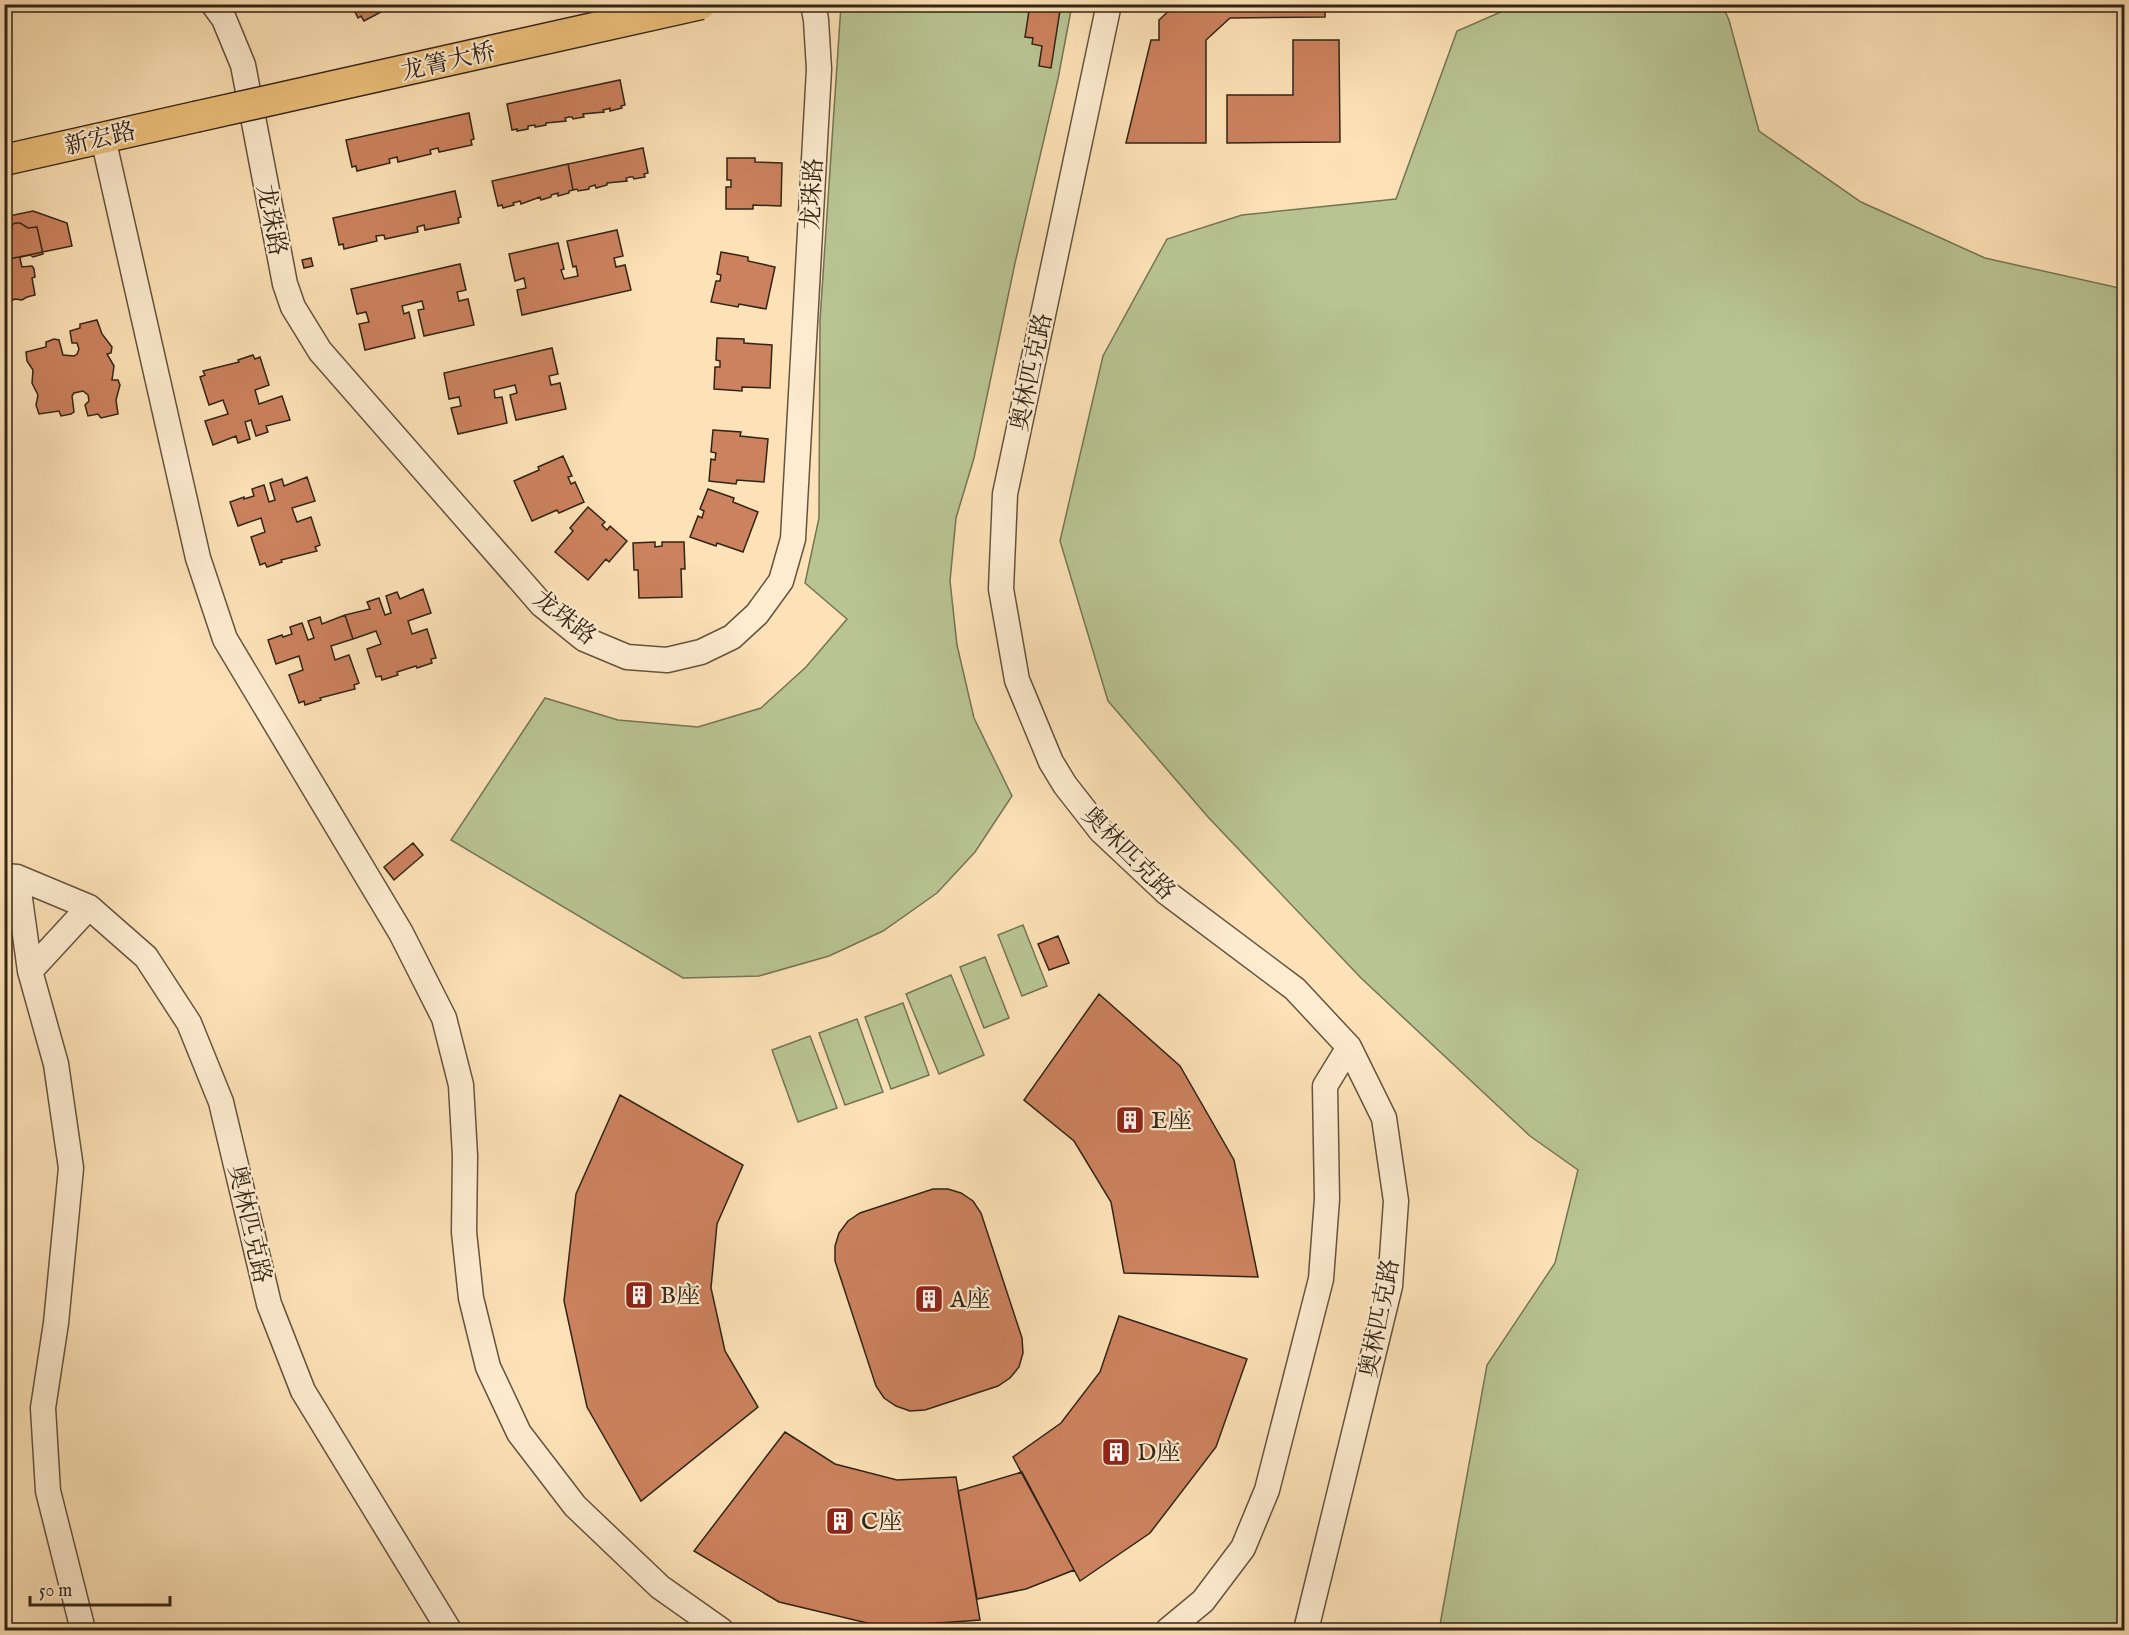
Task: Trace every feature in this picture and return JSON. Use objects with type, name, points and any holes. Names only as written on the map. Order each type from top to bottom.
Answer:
[{"type":"main road","name":"龙箐大桥","points":[[195,117],[701,4]]},
{"type":"main road","name":"新宏路","points":[[4,160],[195,117]]},
{"type":"street","name":"龙珠路","points":[[213,4],[224,19],[243,65],[285,284],[293,307],[320,351],[542,605],[584,639],[627,657],[667,660],[701,651],[732,637],[757,614],[781,581],[793,539],[819,69],[813,4]]},
{"type":"street","name":"奥林匹克路","points":[[1109,4],[1005,494],[1001,589],[1017,681],[1051,762],[1065,785],[1101,831],[1167,893],[1295,988],[1349,1047],[1384,1118],[1396,1202],[1390,1287],[1306,1630]]},
{"type":"street","points":[[103,138],[198,558],[225,639],[401,933],[444,1018],[461,1085],[465,1156],[464,1232],[471,1298],[488,1367],[519,1433],[575,1506],[660,1587],[721,1630]]},
{"type":"street","name":"奥林匹克路","points":[[11,877],[89,907],[146,957],[189,1023],[221,1102],[269,1304],[303,1391],[449,1630]]},
{"type":"street","points":[[11,877],[30,971],[56,1064],[71,1168],[56,1323],[43,1408],[48,1491],[83,1630]]},
{"type":"street","points":[[30,971],[89,907]]},
{"type":"street","points":[[1168,1630],[1203,1601],[1243,1548],[1267,1490],[1321,1279],[1327,1199],[1325,1086],[1349,1047]]},
{"type":"green space","points":[[1519,4],[1722,5],[1729,20],[1759,131],[1861,202],[1985,258],[2124,289],[2124,1630],[1439,1630],[1487,1365],[1555,1263],[1578,1170],[1530,1136],[1361,978],[1208,817],[1108,701],[1060,541],[1103,356],[1167,239],[1242,215],[1396,199],[1457,31]]},
{"type":"green space","points":[[841,5],[1072,5],[1058,79],[1015,263],[974,458],[956,518],[950,581],[957,645],[974,718],[1012,796],[975,852],[937,893],[883,931],[829,956],[759,976],[683,978],[451,840],[545,698],[618,720],[698,727],[761,708],[806,667],[847,619],[805,583],[819,518],[820,320]]},
{"type":"green space","points":[[1023,925],[1047,986],[1022,996],[998,935]]},
{"type":"green space","points":[[985,957],[1009,1018],[984,1028],[960,967]]},
{"type":"green space","points":[[951,975],[984,1055],[939,1074],[906,994]]},
{"type":"green space","points":[[903,1003],[929,1075],[891,1089],[865,1017]]},
{"type":"green space","points":[[857,1019],[883,1092],[845,1105],[819,1033]]},
{"type":"green space","points":[[810,1036],[837,1108],[798,1122],[772,1050]]},
{"type":"building","points":[[351,4],[394,5],[364,21],[361,16],[358,18]]},
{"type":"building","points":[[1030,4],[1061,4],[1051,68],[1039,66],[1042,46],[1032,44],[1033,38],[1025,37]]},
{"type":"building","points":[[1176,4],[1325,4],[1325,17],[1230,18],[1206,40],[1206,143],[1126,143],[1151,40],[1159,40],[1159,20]]},
{"type":"building","points":[[1293,40],[1339,40],[1340,142],[1227,143],[1227,95],[1293,95]]},
{"type":"building","points":[[620,80],[625,105],[621,106],[622,108],[610,111],[610,108],[603,110],[604,112],[583,114],[584,117],[573,119],[569,117],[565,118],[566,121],[546,123],[546,125],[535,127],[535,125],[528,126],[528,129],[517,131],[517,129],[512,130],[507,104]]},
{"type":"building","points":[[469,113],[474,139],[471,140],[472,145],[439,152],[438,148],[430,150],[431,154],[398,162],[397,157],[389,159],[390,163],[357,171],[356,166],[352,167],[346,140]]},
{"type":"building","points":[[643,148],[648,173],[644,174],[645,177],[634,179],[630,177],[626,178],[627,181],[607,183],[607,185],[596,188],[595,185],[578,191],[573,190],[568,164]]},
{"type":"building","points":[[727,158],[755,158],[755,162],[782,163],[781,206],[753,205],[753,209],[726,209],[726,187],[731,187],[731,180],[727,180]]},
{"type":"building","points":[[568,164],[573,190],[569,193],[558,196],[558,193],[541,200],[540,197],[521,204],[520,201],[503,208],[502,205],[498,206],[492,181]]},
{"type":"building","points":[[455,191],[461,217],[458,218],[459,223],[425,230],[424,225],[417,227],[418,232],[385,239],[384,235],[376,236],[377,241],[344,249],[343,244],[339,245],[333,218]]},
{"type":"building","points":[[33,211],[67,223],[72,246],[4,260],[4,217]]},
{"type":"building","points":[[15,223],[28,228],[37,227],[43,254],[20,259],[22,267],[32,266],[34,269],[35,277],[32,278],[35,295],[4,304],[4,231],[12,229]]},
{"type":"building","points":[[617,230],[623,256],[614,258],[616,267],[625,265],[631,290],[522,315],[517,290],[526,288],[524,278],[515,281],[509,254],[558,243],[564,279],[578,276],[576,266],[573,267],[567,241]]},
{"type":"building","points":[[721,252],[748,257],[748,261],[775,267],[766,309],[711,302],[716,281],[720,281],[721,275],[717,274]]},
{"type":"building","points":[[311,258],[313,266],[304,268],[302,260]]},
{"type":"building","points":[[460,264],[466,290],[457,292],[459,301],[468,299],[474,325],[424,336],[418,310],[424,309],[422,301],[402,306],[404,314],[409,312],[415,338],[365,350],[359,324],[369,322],[366,312],[357,314],[351,289]]},
{"type":"building","points":[[97,320],[102,334],[112,347],[111,353],[107,354],[114,366],[112,380],[118,380],[120,385],[116,400],[118,414],[101,418],[98,414],[88,416],[85,405],[89,401],[88,395],[83,391],[74,393],[72,396],[74,412],[71,414],[61,416],[59,411],[39,414],[36,405],[38,395],[32,383],[33,370],[27,361],[26,352],[46,347],[46,342],[54,339],[59,340],[63,355],[74,356],[79,349],[77,343],[72,343],[70,331],[80,328],[80,324]]},
{"type":"building","points":[[717,338],[744,339],[744,343],[772,345],[770,388],[742,387],[742,391],[714,389],[715,367],[720,367],[720,361],[716,360]]},
{"type":"building","points":[[552,348],[558,374],[549,376],[551,385],[560,383],[566,409],[516,420],[510,395],[517,393],[515,385],[494,390],[495,398],[502,397],[507,423],[458,434],[451,408],[461,406],[459,397],[449,399],[444,373]]},
{"type":"building","points":[[253,355],[255,359],[260,357],[269,385],[255,390],[259,404],[282,396],[290,420],[266,426],[268,432],[256,436],[251,420],[245,422],[250,439],[238,443],[236,436],[213,445],[205,421],[228,414],[223,400],[209,405],[200,377],[205,375],[203,371],[239,362],[238,360]]},
{"type":"building","points":[[713,430],[741,432],[740,436],[768,439],[764,482],[737,480],[736,484],[709,481],[711,459],[715,460],[716,453],[711,452]]},
{"type":"building","points":[[563,456],[572,476],[568,477],[571,484],[575,482],[584,502],[532,521],[514,481]]},
{"type":"building","points":[[307,477],[315,501],[292,508],[297,522],[311,517],[320,545],[315,547],[317,551],[281,560],[282,562],[267,567],[265,563],[260,565],[251,537],[265,532],[261,518],[238,526],[230,502],[254,496],[252,489],[264,485],[269,502],[275,500],[270,483],[282,479],[284,486]]},
{"type":"building","points":[[708,489],[734,498],[733,502],[758,512],[743,552],[690,537],[698,516],[702,518],[704,511],[700,509]]},
{"type":"building","points":[[588,507],[605,522],[602,525],[607,530],[610,526],[627,541],[609,562],[606,559],[588,580],[555,552],[573,531],[570,528]]},
{"type":"building","points":[[655,542],[655,547],[662,546],[662,542],[684,542],[685,569],[681,569],[682,597],[639,598],[638,570],[634,570],[633,543]]},
{"type":"building","points":[[423,589],[431,613],[408,621],[412,634],[427,629],[436,658],[431,659],[432,663],[397,672],[398,675],[382,680],[381,676],[376,677],[367,649],[381,644],[376,631],[353,639],[345,615],[370,609],[367,602],[379,598],[385,615],[391,613],[386,596],[397,592],[400,599]]},
{"type":"building","points":[[345,615],[353,639],[331,646],[335,660],[349,655],[359,683],[354,685],[355,689],[320,698],[321,700],[305,705],[304,701],[299,703],[289,675],[303,670],[299,656],[276,664],[268,640],[292,634],[290,627],[302,623],[308,640],[314,638],[308,621],[320,617],[322,624]]},
{"type":"building","points":[[413,843],[423,855],[394,880],[384,867]]},
{"type":"building","points":[[1058,936],[1069,963],[1049,970],[1038,944]]},
{"type":"building","name":"E座","points":[[1099,994],[1180,1066],[1234,1160],[1258,1277],[1124,1273],[1111,1202],[1074,1141],[1024,1100]]},
{"type":"building","name":"B座","points":[[620,1095],[743,1165],[717,1224],[711,1288],[725,1351],[758,1407],[641,1501],[587,1407],[564,1301],[576,1194]]},
{"type":"building","name":"A座","points":[[933,1189],[948,1189],[961,1193],[973,1201],[981,1213],[1022,1338],[1023,1353],[1019,1367],[1010,1378],[998,1386],[925,1410],[910,1411],[884,1398],[876,1386],[835,1261],[835,1246],[839,1233],[848,1221],[860,1213]]},
{"type":"building","name":"D座","points":[[1119,1316],[1247,1359],[1216,1447],[1150,1533],[1080,1581],[1013,1457],[1061,1423],[1100,1372]]},
{"type":"building","name":"C座","points":[[785,1432],[835,1464],[897,1480],[956,1477],[980,1620],[884,1627],[779,1602],[694,1551]]},
{"type":"building","points":[[1022,1472],[1074,1570],[1026,1589],[977,1599],[958,1491]]},
{"type":"place","name":"E座","points":[[1130,1120]]},
{"type":"place","name":"B座","points":[[639,1295]]},
{"type":"place","name":"A座","points":[[929,1299]]},
{"type":"place","name":"D座","points":[[1116,1452]]},
{"type":"place","name":"C座","points":[[840,1521]]}]
